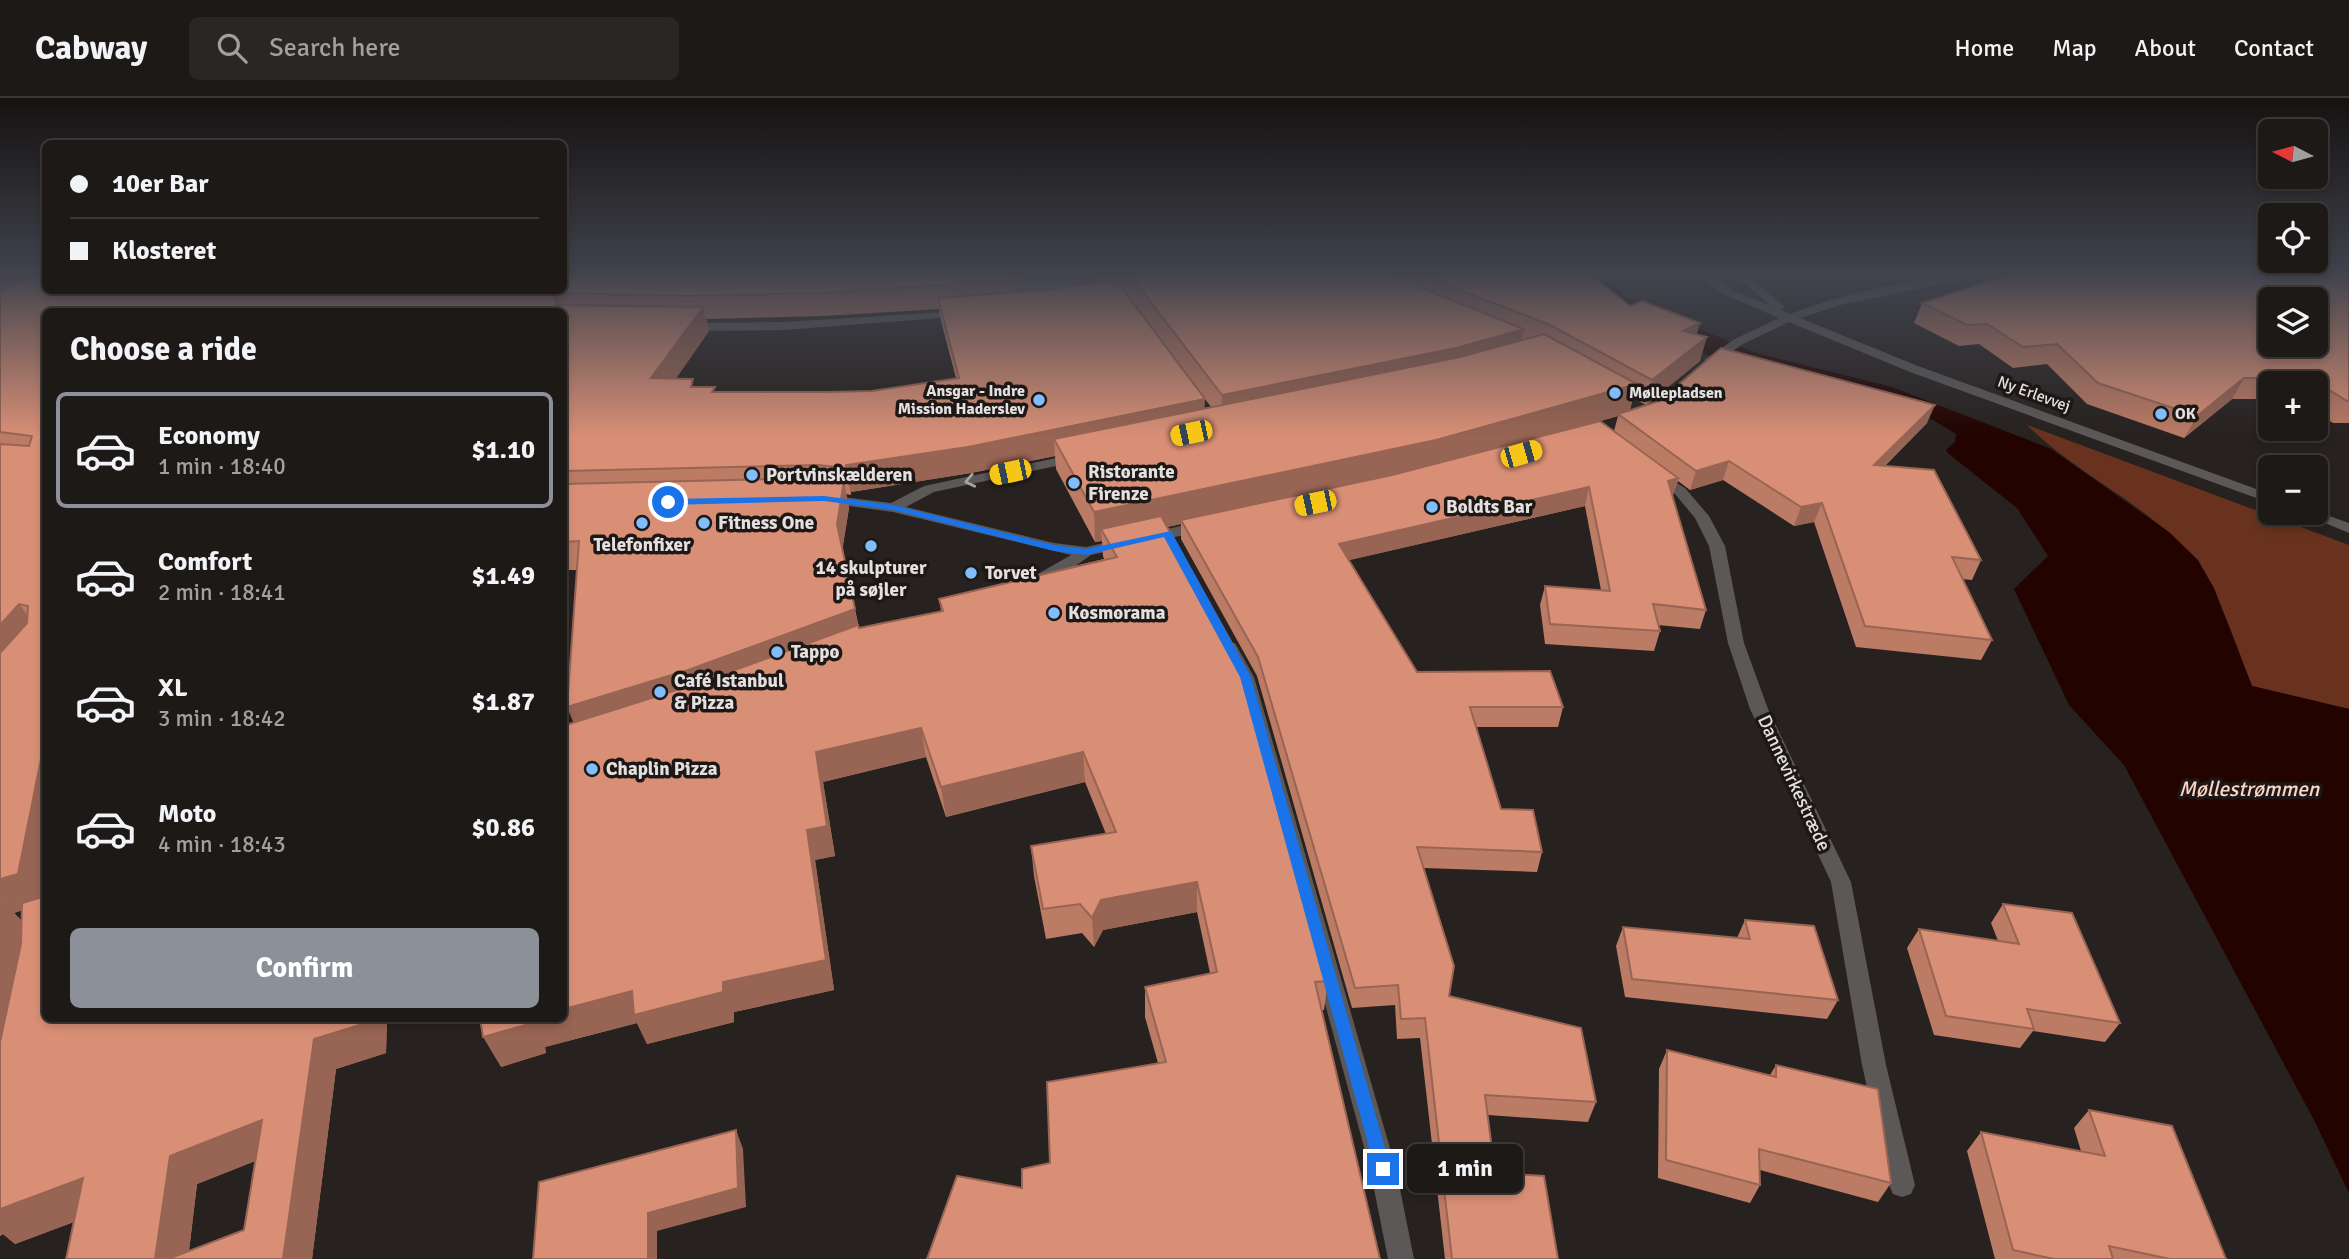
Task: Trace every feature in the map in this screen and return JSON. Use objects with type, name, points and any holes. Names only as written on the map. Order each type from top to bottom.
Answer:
[{"type":"street","points":[[1694,374],[1739,341],[1765,328]]},
{"type":"street","name":"Ny Erlevvej","points":[[1819,328],[1926,374],[2258,495]]},
{"type":"street","points":[[893,508],[929,489],[1088,455]]},
{"type":"street","name":"Dannevirkestræde","points":[[1639,461],[1680,491],[1702,516],[1717,546],[1736,643],[1759,709],[1840,882],[1874,1065],[1902,1185]]},
{"type":"street","points":[[817,499],[893,508],[1054,548],[1086,552],[1219,523]]},
{"type":"street","points":[[2328,520],[2349,528]]},
{"type":"street","points":[[1167,533],[1180,557]]},
{"type":"street","points":[[1017,587],[1055,573],[1086,552]]},
{"type":"street","points":[[1219,629],[1249,690],[1383,1169],[1401,1259]]},
{"type":"shaded area","points":[[2027,425],[2258,511],[2258,525],[2295,525],[2349,545],[2349,709],[2252,686],[2219,603],[2198,565],[2184,548],[2151,518],[2043,440]]},
{"type":"water","name":"Møllestrømmen","points":[[1661,328],[1698,328],[1756,353],[1892,387],[2051,449],[2169,532],[2198,560],[2214,588],[2252,686],[2349,709],[2349,1193],[2314,1120],[2124,765],[2069,705],[2014,589],[2048,556],[2017,508],[1949,454],[1946,450],[1955,442],[1956,434],[1928,417],[1718,362]]},
{"type":"building","points":[[0,328],[42,328],[42,754],[18,874],[0,879],[0,653],[27,623],[28,606],[19,604],[0,625],[0,444],[29,446],[32,436],[0,432]]},
{"type":"building","points":[[567,328],[687,328],[651,378],[693,379],[691,387],[715,387],[712,392],[827,392],[872,391],[959,378],[946,328],[1152,328],[1205,399],[968,447],[846,465],[846,468],[818,465],[567,471]]},
{"type":"building","points":[[1171,328],[1524,329],[1456,348],[1222,395]]},
{"type":"building","points":[[1556,328],[1689,328],[1683,331],[1707,337],[1652,380]]},
{"type":"building","points":[[1994,328],[2258,328],[2258,357],[2328,357],[2328,328],[2349,328],[2349,401],[2328,389],[2328,371],[2258,371],[2258,378],[2244,378],[2197,416],[2098,383],[2057,344],[2023,347]]},
{"type":"building","points":[[1544,334],[1637,384],[1436,440],[1094,512],[1054,439],[1460,357]]},
{"type":"building","points":[[1721,348],[1935,405],[1874,465],[1934,470],[1981,560],[1952,557],[1992,640],[1865,626],[1822,503],[1801,507],[1729,461],[1696,471],[1618,414],[1659,401]]},
{"type":"building","points":[[1600,421],[1678,478],[1668,481],[1706,610],[1653,604],[1660,631],[1550,624],[1545,586],[1610,591],[1589,487],[1339,544],[1417,672],[1550,671],[1563,707],[1470,707],[1501,809],[1533,810],[1542,852],[1417,847],[1454,966],[1449,996],[1581,1028],[1596,1102],[1485,1095],[1495,1173],[1544,1176],[1558,1259],[1452,1259],[1425,1018],[1401,1019],[1398,985],[1355,988],[1258,657],[1181,520],[1392,475]]},
{"type":"building","points":[[818,478],[844,481],[837,524],[855,609],[688,670],[567,707],[579,541],[567,542],[567,484]]},
{"type":"building","points":[[1161,516],[1235,649],[1328,981],[1315,982],[1380,1259],[927,1259],[957,1176],[1022,1188],[1022,1169],[1050,1163],[1047,1082],[1166,1062],[1145,987],[1217,972],[1197,882],[1101,900],[1092,918],[1080,904],[1043,909],[1031,846],[1116,832],[1083,752],[941,787],[921,728],[816,752],[827,826],[807,830],[826,960],[723,982],[723,992],[634,1015],[632,991],[567,1008],[567,725],[702,682],[858,625],[859,628],[943,611],[939,599],[1117,557],[1101,529]]},
{"type":"building","points":[[42,897],[42,1022],[366,1022],[314,1039],[283,1259],[168,1259],[244,1230],[262,1120],[170,1156],[155,1259],[66,1259],[83,1178],[0,1209],[0,1042],[21,944],[22,903]]},
{"type":"building","points":[[2003,904],[2072,913],[2120,1023],[2027,1009],[2034,1029],[1946,1016],[1919,929],[2019,944]]},
{"type":"building","points":[[1745,920],[1814,926],[1838,1000],[1632,979],[1623,927],[1750,939]]},
{"type":"building","points":[[481,1022],[529,1022],[529,1024],[483,1037]]},
{"type":"building","points":[[1667,1050],[1776,1077],[1776,1065],[1878,1089],[1891,1183],[1759,1149],[1760,1185],[1666,1160]]},
{"type":"building","points":[[2089,1110],[2172,1126],[2226,1259],[2170,1259],[2109,1246],[2113,1259],[2054,1259],[2013,1250],[1981,1132],[2105,1156]]},
{"type":"building","points":[[736,1130],[738,1188],[648,1213],[648,1259],[533,1259],[539,1182]]},
{"type":"place","name":"Møllepladsen","points":[[1615,393]]},
{"type":"place","name":"Ansgar - Indre Mission Haderslev","points":[[1039,400]]},
{"type":"place","name":"OK","points":[[2161,414]]},
{"type":"place","name":"Portvinskælderen","points":[[752,475]]},
{"type":"place","name":"Ristorante Firenze","points":[[1074,483]]},
{"type":"place","name":"Boldts Bar","points":[[1432,507]]},
{"type":"place","name":"Telefonfixer","points":[[642,523]]},
{"type":"place","name":"Fitness One","points":[[704,523]]},
{"type":"place","name":"14 skulpturer på søjler","points":[[871,546]]},
{"type":"place","name":"Torvet","points":[[971,573]]},
{"type":"place","name":"Kosmorama","points":[[1054,613]]},
{"type":"place","name":"Tappo","points":[[777,652]]},
{"type":"place","name":"Café Istanbul & Pizza","points":[[660,692]]},
{"type":"place","name":"Chaplin Pizza","points":[[592,769]]},
{"type":"route","points":[[668,502],[824,498],[893,508],[1054,548],[1086,552],[1167,533],[1245,677],[1383,1169]]}]
